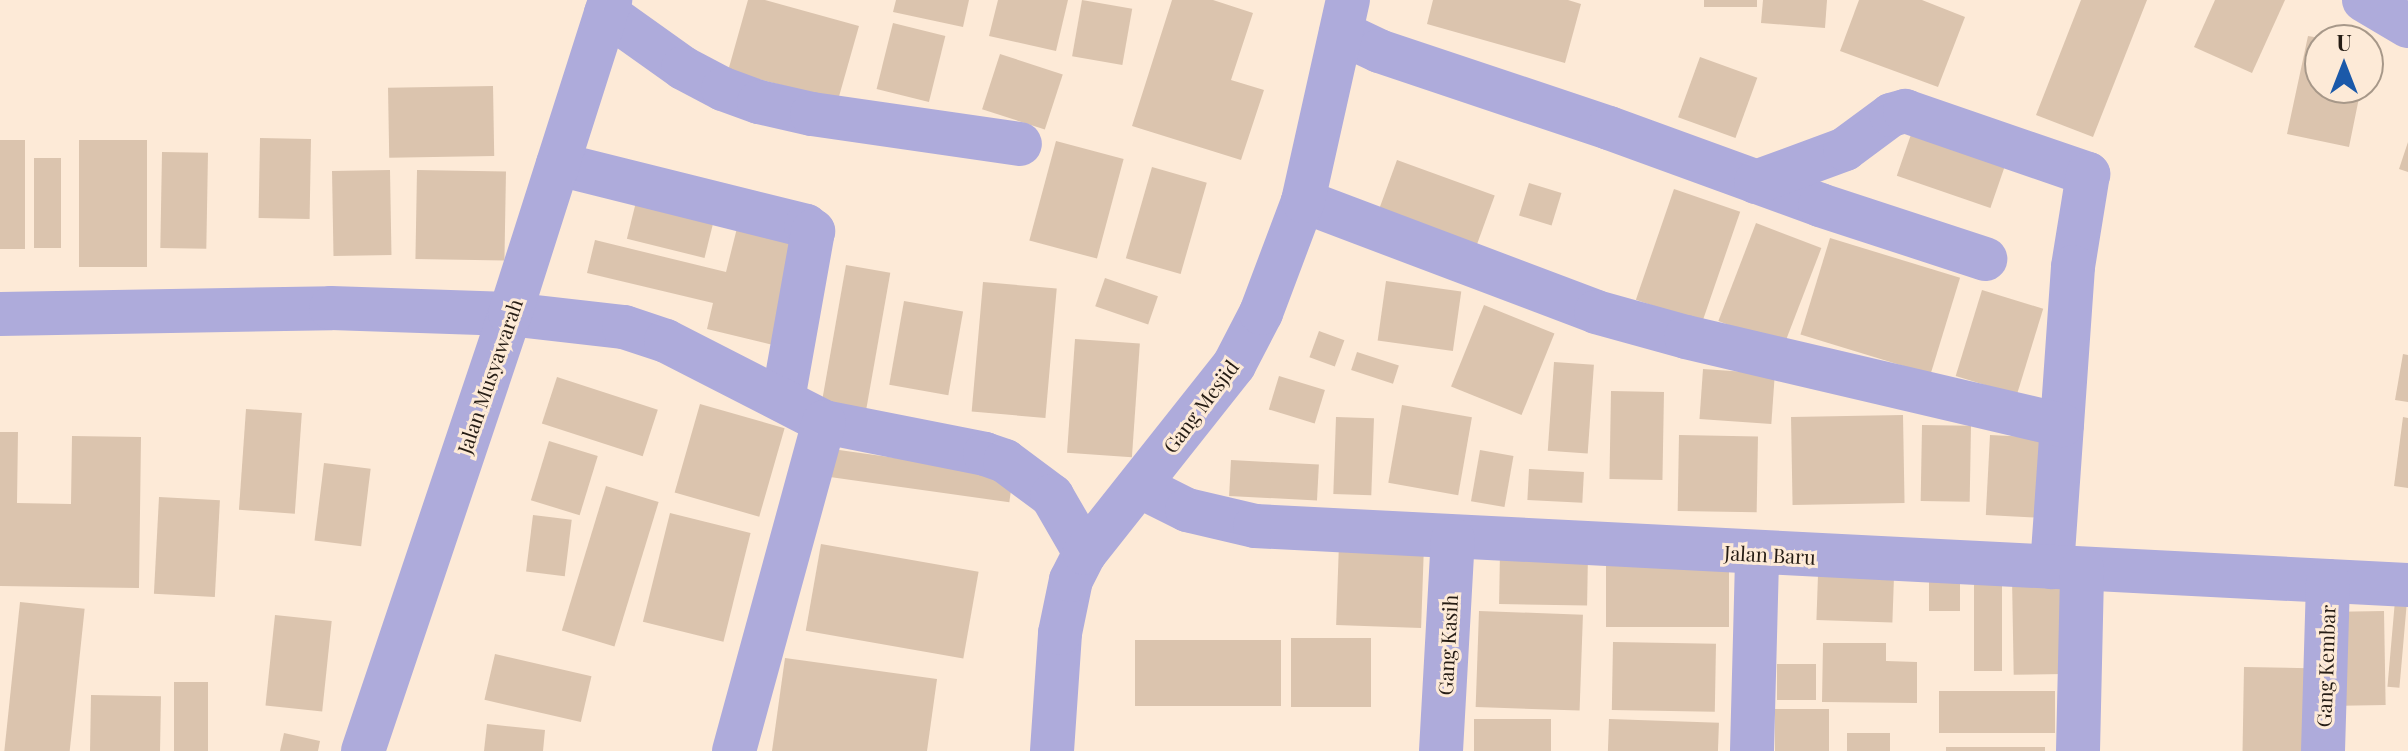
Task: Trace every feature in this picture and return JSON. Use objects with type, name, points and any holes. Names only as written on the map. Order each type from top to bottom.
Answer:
[{"type":"street","points":[[2364,0],[2408,26]]},
{"type":"street","points":[[608,6],[683,68],[759,102],[812,114],[1020,144]]},
{"type":"street","name":"Jalan Musyawarah","points":[[363,751],[510,314],[608,6]]},
{"type":"street","points":[[1344,17],[1379,51],[1985,259]]},
{"type":"street","name":"Gang Mesjid","points":[[1052,751],[1060,633],[1071,580],[1085,553],[1234,365],[1272,287],[1303,201],[1344,17]]},
{"type":"street","points":[[1756,182],[1845,149],[1891,115],[1905,111],[2088,174],[2073,267],[2062,425],[2078,751]]},
{"type":"street","points":[[558,164],[806,226],[813,231],[783,400]]},
{"type":"street","points":[[1303,201],[1596,312],[1686,337],[2062,425]]},
{"type":"street","points":[[0,314],[331,308],[510,314],[624,327],[666,341],[824,422],[1005,461],[1052,496],[1085,553]]},
{"type":"street","points":[[734,751],[824,422]]},
{"type":"street","name":"Jalan Baru","points":[[1139,486],[1187,510],[1221,521],[1255,526],[1453,539],[2408,585]]},
{"type":"street","name":"Gang Kasih","points":[[1441,751],[1453,539]]},
{"type":"street","points":[[1752,751],[1757,554]]},
{"type":"street","name":"Gang Kembar","points":[[2323,751],[2328,581]]},
{"type":"building","points":[[748,0],[765,0],[859,26],[838,100],[728,71]]},
{"type":"building","points":[[896,0],[969,0],[963,27],[893,12]]},
{"type":"building","points":[[998,0],[1068,0],[1056,51],[989,36]]},
{"type":"building","points":[[1082,0],[1132,9],[1122,65],[1072,56]]},
{"type":"building","points":[[1172,0],[1213,0],[1253,13],[1231,80],[1264,90],[1241,160],[1132,126]]},
{"type":"building","points":[[1433,0],[1568,0],[1581,4],[1565,63],[1427,24]]},
{"type":"building","points":[[1704,0],[1757,0],[1757,7],[1704,7]]},
{"type":"building","points":[[1763,0],[1827,0],[1825,28],[1761,23]]},
{"type":"building","points":[[1859,0],[1922,0],[1965,17],[1938,87],[1840,51]]},
{"type":"building","points":[[2081,0],[2147,0],[2093,137],[2036,115]]},
{"type":"building","points":[[2215,0],[2285,0],[2252,73],[2194,47]]},
{"type":"building","points":[[893,23],[945,36],[929,102],[877,89]]},
{"type":"building","points":[[1000,54],[1063,74],[1045,130],[982,109]]},
{"type":"building","points":[[2304,55],[2304,104],[2358,104],[2349,147],[2287,134]]},
{"type":"building","points":[[1700,57],[1757,78],[1735,138],[1678,117]]},
{"type":"building","points":[[493,86],[494,156],[389,158],[388,88]]},
{"type":"building","points":[[1916,120],[2010,152],[1990,208],[1897,176]]},
{"type":"building","points":[[260,138],[311,139],[310,219],[259,218]]},
{"type":"building","points":[[0,140],[25,140],[25,249],[0,249]]},
{"type":"building","points":[[79,140],[147,140],[147,267],[79,267]]},
{"type":"building","points":[[1056,141],[1124,159],[1097,259],[1029,240]]},
{"type":"building","points":[[2408,142],[2408,172],[2399,169]]},
{"type":"building","points":[[162,152],[208,153],[206,249],[160,248]]},
{"type":"building","points":[[34,158],[61,158],[61,248],[34,248]]},
{"type":"building","points":[[1397,160],[1495,196],[1476,247],[1378,212]]},
{"type":"building","points":[[1152,167],[1207,183],[1181,274],[1126,258]]},
{"type":"building","points":[[390,170],[391,255],[333,256],[332,171]]},
{"type":"building","points":[[417,170],[506,172],[504,261],[415,259]]},
{"type":"building","points":[[1529,183],[1562,193],[1552,225],[1519,216]]},
{"type":"building","points":[[1674,189],[1740,212],[1702,322],[1636,300]]},
{"type":"building","points":[[638,194],[716,213],[704,258],[627,239]]},
{"type":"building","points":[[1756,223],[1821,248],[1784,346],[1718,321]]},
{"type":"building","points":[[738,224],[802,239],[777,346],[707,329],[713,303],[587,273],[595,240],[726,272]]},
{"type":"building","points":[[1830,238],[1960,278],[1931,374],[1800,335]]},
{"type":"building","points":[[846,265],[890,273],[866,409],[822,401]]},
{"type":"building","points":[[1105,278],[1158,296],[1148,325],[1095,306]]},
{"type":"building","points":[[1386,281],[1461,292],[1453,351],[1378,340]]},
{"type":"building","points":[[983,282],[1057,288],[1045,418],[972,412]]},
{"type":"building","points":[[1982,290],[2043,309],[2017,395],[1956,376]]},
{"type":"building","points":[[904,301],[963,311],[948,395],[889,385]]},
{"type":"building","points":[[1484,305],[1554,333],[1522,415],[1451,387]]},
{"type":"building","points":[[1319,331],[1344,340],[1335,367],[1309,357]]},
{"type":"building","points":[[1075,339],[1140,344],[1132,457],[1067,453]]},
{"type":"building","points":[[1357,352],[1399,366],[1393,384],[1351,370]]},
{"type":"building","points":[[2403,354],[2408,355],[2408,402],[2395,400]]},
{"type":"building","points":[[1554,362],[1594,365],[1588,454],[1548,451]]},
{"type":"building","points":[[1703,369],[1775,374],[1771,424],[1700,419]]},
{"type":"building","points":[[1279,376],[1325,390],[1315,424],[1269,409]]},
{"type":"building","points":[[557,377],[658,410],[643,456],[542,424]]},
{"type":"building","points":[[1611,391],[1664,392],[1662,480],[1609,479]]},
{"type":"building","points":[[700,404],[785,428],[759,517],[675,492]]},
{"type":"building","points":[[1402,405],[1472,417],[1458,495],[1388,483]]},
{"type":"building","points":[[246,409],[302,413],[295,514],[239,510]]},
{"type":"building","points":[[1903,415],[1905,503],[1793,505],[1791,417]]},
{"type":"building","points":[[1336,417],[1374,418],[1371,495],[1333,494]]},
{"type":"building","points":[[2403,417],[2408,418],[2408,488],[2394,486]]},
{"type":"building","points":[[1922,425],[1971,426],[1970,502],[1921,501]]},
{"type":"building","points":[[0,432],[18,432],[17,503],[71,504],[72,436],[141,437],[139,588],[0,586]]},
{"type":"building","points":[[1679,435],[1758,436],[1757,512],[1678,511]]},
{"type":"building","points":[[1990,435],[2041,438],[2037,518],[1986,515]]},
{"type":"building","points":[[549,441],[598,456],[580,515],[531,500]]},
{"type":"building","points":[[832,449],[1013,474],[1009,502],[828,477]]},
{"type":"building","points":[[1480,450],[1513,456],[1504,507],[1471,501]]},
{"type":"building","points":[[1231,460],[1319,465],[1317,501],[1229,496]]},
{"type":"building","points":[[324,463],[371,469],[361,546],[314,540]]},
{"type":"building","points":[[1529,469],[1584,472],[1582,503],[1527,500]]},
{"type":"building","points":[[606,486],[659,502],[614,646],[562,630]]},
{"type":"building","points":[[159,497],[220,500],[215,597],[154,594]]},
{"type":"building","points":[[670,513],[751,533],[723,642],[643,622]]},
{"type":"building","points":[[533,515],[572,520],[565,576],[526,572]]},
{"type":"building","points":[[1339,543],[1424,546],[1421,628],[1336,625]]},
{"type":"building","points":[[821,544],[979,572],[963,658],[806,631]]},
{"type":"building","points":[[1500,552],[1588,554],[1587,606],[1499,604]]},
{"type":"building","points":[[1606,564],[1729,564],[1729,627],[1606,627]]},
{"type":"building","points":[[1929,572],[1960,572],[1960,611],[1929,611]]},
{"type":"building","points":[[1818,575],[1894,578],[1892,623],[1816,620]]},
{"type":"building","points":[[2062,577],[2064,674],[2014,675],[2012,578]]},
{"type":"building","points":[[1974,582],[2002,582],[2002,671],[1974,671]]},
{"type":"building","points":[[2396,589],[2408,590],[2399,688],[2387,687]]},
{"type":"building","points":[[20,602],[85,609],[70,751],[4,751]]},
{"type":"building","points":[[1479,611],[1583,615],[1580,711],[1476,707]]},
{"type":"building","points":[[2384,611],[2386,705],[2341,706],[2339,612]]},
{"type":"building","points":[[275,615],[332,621],[322,711],[265,706]]},
{"type":"building","points":[[1291,638],[1371,638],[1371,707],[1291,707]]},
{"type":"building","points":[[1135,640],[1281,640],[1281,706],[1135,706]]},
{"type":"building","points":[[1613,642],[1716,644],[1715,712],[1612,710]]},
{"type":"building","points":[[1823,643],[1886,643],[1886,661],[1917,662],[1917,703],[1822,702]]},
{"type":"building","points":[[495,654],[591,676],[581,722],[484,700]]},
{"type":"building","points":[[785,658],[937,679],[927,751],[772,751]]},
{"type":"building","points":[[1777,664],[1816,664],[1816,700],[1777,700]]},
{"type":"building","points":[[2244,667],[2309,668],[2308,751],[2243,751]]},
{"type":"building","points":[[174,682],[208,682],[208,751],[174,751]]},
{"type":"building","points":[[1939,691],[2055,691],[2055,733],[1939,733]]},
{"type":"building","points":[[91,695],[161,696],[160,751],[90,751]]},
{"type":"building","points":[[1775,709],[1829,709],[1829,751],[1775,751]]},
{"type":"building","points":[[1474,719],[1551,719],[1551,751],[1474,751]]},
{"type":"building","points":[[1609,719],[1719,723],[1718,751],[1608,751]]},
{"type":"building","points":[[487,724],[545,730],[543,751],[484,751]]},
{"type":"building","points":[[284,733],[320,741],[318,751],[280,751]]},
{"type":"building","points":[[1847,733],[1890,733],[1890,751],[1847,751]]},
{"type":"building","points":[[1946,747],[2045,747],[2045,751],[1946,751]]}]
